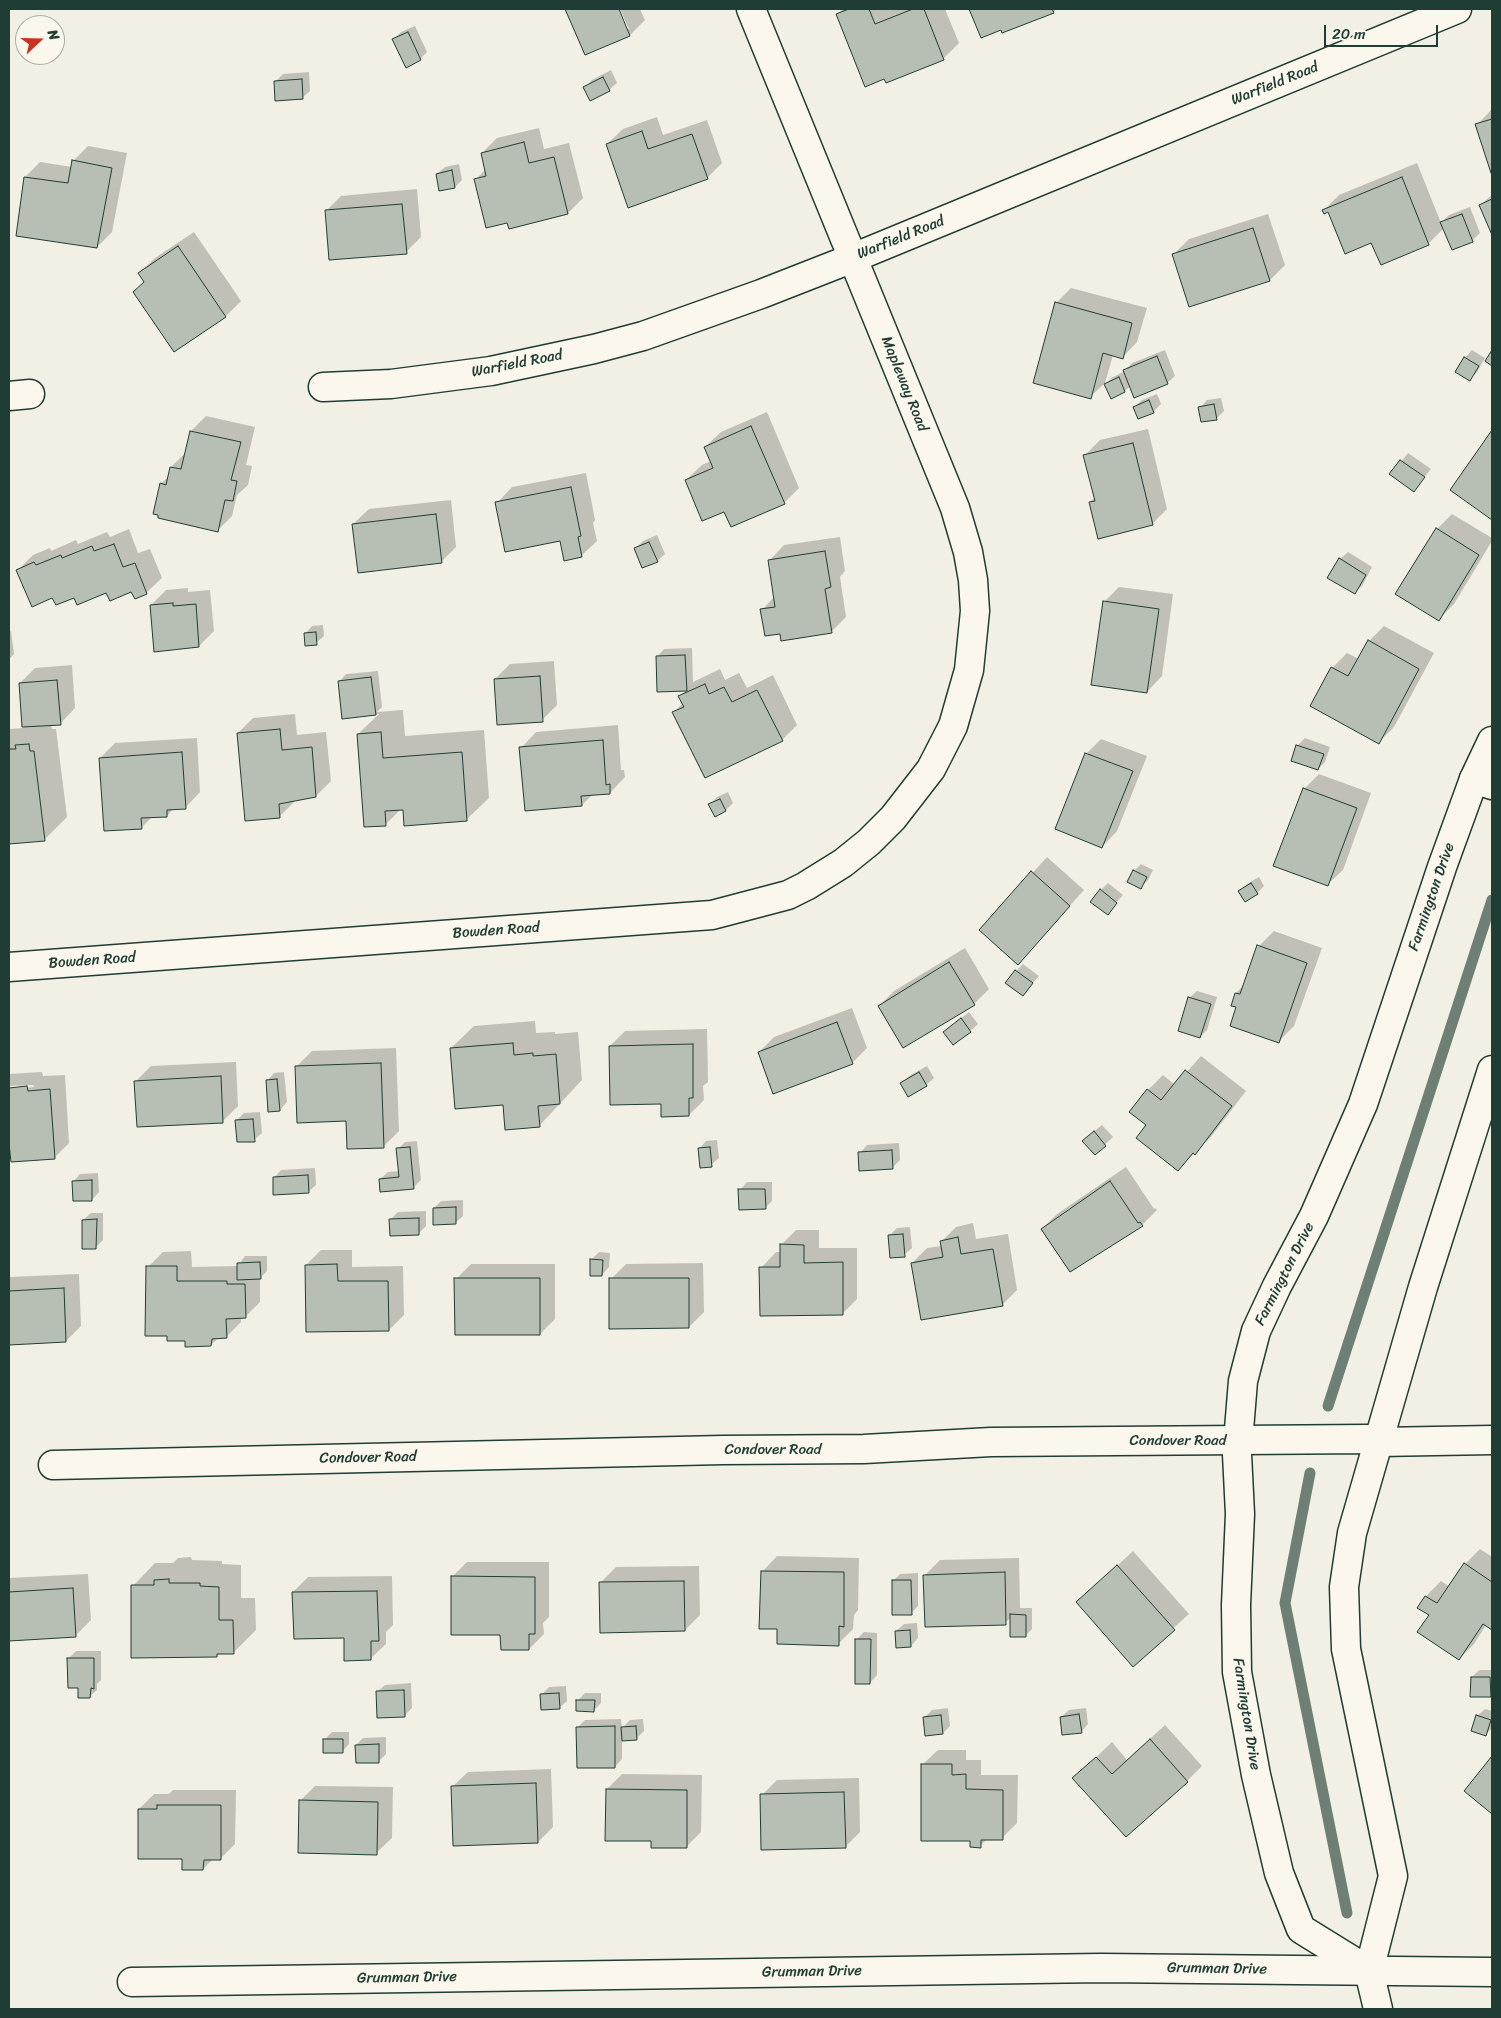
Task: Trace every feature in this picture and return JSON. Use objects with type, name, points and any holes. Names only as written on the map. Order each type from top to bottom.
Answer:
[{"type":"street","name":"Mapleway Road","points":[[751,9],[955,508],[968,552],[974,580],[975,611],[969,670],[953,726],[931,769]]},
{"type":"street","name":"Warfield Road","points":[[322,387],[391,384],[492,371],[594,349],[643,336],[761,294],[853,258],[1457,9]]},
{"type":"street","name":"Farmington Drive","points":[[1369,1971],[1302,1929],[1277,1865],[1256,1775],[1237,1672],[1236,1605],[1240,1514],[1237,1454],[1244,1382],[1256,1331],[1277,1286],[1314,1216],[1363,1104],[1442,866],[1483,782],[1492,741]]},
{"type":"street","name":"Bowden Road","points":[[9,967],[712,915],[788,895],[843,863],[869,842],[892,818],[931,769]]},
{"type":"street","points":[[1378,2009],[1369,1971],[1393,1876],[1346,1649],[1344,1588],[1352,1533],[1378,1442],[1492,1070]]},
{"type":"street","name":"Condover Road","points":[[53,1465],[723,1450],[864,1449],[991,1442],[1367,1439],[1378,1442],[1492,1440]]},
{"type":"street","name":"Grumman Drive","points":[[132,1982],[1101,1968],[1492,1972]]},
{"type":"building","points":[[565,9],[619,9],[630,36],[585,55]]},
{"type":"building","points":[[849,9],[869,9],[875,24],[913,9],[924,9],[944,60],[886,83],[884,79],[865,87],[836,14]]},
{"type":"building","points":[[969,9],[1052,9],[1054,13],[1002,33],[1001,30],[981,38]]},
{"type":"building","points":[[408,32],[421,60],[406,68],[392,39]]},
{"type":"building","points":[[603,77],[610,91],[590,101],[583,87]]},
{"type":"building","points":[[302,79],[303,99],[275,101],[274,81]]},
{"type":"building","points":[[1492,119],[1492,176],[1475,124]]},
{"type":"building","points":[[642,131],[648,149],[692,134],[708,179],[628,208],[606,144]]},
{"type":"building","points":[[524,142],[529,163],[554,157],[568,214],[509,229],[507,223],[486,228],[474,179],[486,176],[481,153]]},
{"type":"building","points":[[72,160],[112,168],[97,248],[16,236],[24,177],[68,183]]},
{"type":"building","points":[[452,170],[455,188],[439,191],[436,174]]},
{"type":"building","points":[[1402,177],[1429,245],[1381,265],[1371,243],[1345,254],[1328,212],[1324,214],[1322,210]]},
{"type":"building","points":[[1492,199],[1492,235],[1479,205]]},
{"type":"building","points":[[402,204],[407,254],[329,260],[325,210]]},
{"type":"building","points":[[1462,214],[1473,242],[1452,250],[1440,222]]},
{"type":"building","points":[[1253,228],[1270,281],[1189,307],[1172,254]]},
{"type":"building","points":[[178,246],[226,317],[174,352],[133,292],[144,282],[138,273]]},
{"type":"building","points":[[1055,302],[1132,323],[1123,359],[1103,353],[1091,399],[1033,383]]},
{"type":"building","points":[[1492,350],[1492,366],[1485,361]]},
{"type":"building","points":[[1157,356],[1168,384],[1134,398],[1123,370]]},
{"type":"building","points":[[1464,357],[1479,366],[1470,381],[1455,372]]},
{"type":"building","points":[[1119,377],[1125,392],[1111,399],[1104,384]]},
{"type":"building","points":[[1149,400],[1154,413],[1138,419],[1133,407]]},
{"type":"building","points":[[1214,404],[1217,420],[1201,422],[1198,407]]},
{"type":"building","points":[[751,426],[785,504],[731,527],[724,512],[702,521],[685,480],[713,468],[704,447]]},
{"type":"building","points":[[1492,430],[1492,520],[1450,490]]},
{"type":"building","points":[[190,431],[241,442],[231,480],[237,481],[233,501],[225,500],[218,532],[158,518],[158,515],[153,514],[160,483],[166,485],[170,467],[181,469]]},
{"type":"building","points":[[1133,443],[1153,525],[1098,539],[1089,502],[1095,501],[1083,455]]},
{"type":"building","points":[[1400,460],[1425,477],[1414,492],[1389,474]]},
{"type":"building","points":[[571,487],[581,536],[578,537],[582,557],[564,561],[560,541],[505,552],[495,502]]},
{"type":"building","points":[[436,514],[442,563],[358,573],[352,524]]},
{"type":"building","points":[[1436,528],[1479,555],[1439,621],[1395,594]]},
{"type":"building","points":[[649,542],[658,562],[642,568],[634,548]]},
{"type":"building","points":[[114,544],[123,567],[135,563],[147,594],[135,599],[131,592],[110,601],[106,593],[77,605],[74,598],[56,605],[52,598],[32,607],[16,570],[34,562],[36,565],[61,555],[62,558],[92,546],[94,551]]},
{"type":"building","points":[[825,551],[831,587],[825,589],[832,633],[781,641],[780,634],[765,636],[760,609],[775,607],[768,560]]},
{"type":"building","points":[[1339,558],[1366,575],[1355,594],[1327,578]]},
{"type":"building","points":[[1103,601],[1159,609],[1147,693],[1091,685]]},
{"type":"building","points":[[173,603],[173,606],[196,604],[199,647],[154,652],[150,605]]},
{"type":"building","points":[[316,632],[317,645],[305,646],[304,633]]},
{"type":"building","points":[[1368,640],[1419,669],[1379,744],[1310,706],[1331,667],[1348,676]]},
{"type":"building","points":[[685,655],[687,691],[657,692],[656,656]]},
{"type":"building","points":[[540,676],[543,722],[497,725],[494,679]]},
{"type":"building","points":[[371,677],[376,715],[342,719],[338,681]]},
{"type":"building","points":[[57,680],[61,725],[22,727],[19,683]]},
{"type":"building","points":[[705,684],[709,694],[724,687],[732,702],[757,690],[783,741],[705,778],[672,712],[684,707],[678,696]]},
{"type":"building","points":[[280,729],[282,750],[312,747],[316,797],[279,804],[280,818],[245,821],[237,733]]},
{"type":"building","points":[[381,732],[383,758],[462,752],[467,821],[404,826],[403,810],[385,811],[386,826],[364,827],[357,734]]},
{"type":"building","points":[[603,740],[606,785],[610,784],[610,794],[581,796],[582,806],[525,811],[519,747]]},
{"type":"building","points":[[29,744],[30,751],[34,751],[45,841],[9,844],[9,749],[16,749],[15,745]]},
{"type":"building","points":[[1296,745],[1324,754],[1318,770],[1291,761]]},
{"type":"building","points":[[182,752],[186,809],[167,810],[167,817],[141,818],[142,829],[104,831],[99,758]]},
{"type":"building","points":[[1085,753],[1133,771],[1102,848],[1055,829]]},
{"type":"building","points":[[1303,788],[1357,808],[1328,886],[1273,866]]},
{"type":"building","points":[[720,799],[726,811],[715,817],[708,804]]},
{"type":"building","points":[[1133,870],[1147,877],[1141,889],[1127,882]]},
{"type":"building","points":[[1031,871],[1070,906],[1018,965],[979,930]]},
{"type":"building","points":[[1251,883],[1258,894],[1245,902],[1238,891]]},
{"type":"building","points":[[1100,889],[1117,903],[1108,915],[1090,902]]},
{"type":"building","points":[[1257,945],[1307,963],[1279,1043],[1230,1026],[1236,1007],[1231,1006],[1235,993],[1240,994]]},
{"type":"building","points":[[949,962],[975,1005],[903,1048],[878,1006]]},
{"type":"building","points":[[1015,970],[1033,983],[1023,996],[1005,983]]},
{"type":"building","points":[[1188,997],[1211,1004],[1200,1038],[1178,1031]]},
{"type":"building","points":[[961,1018],[971,1032],[953,1045],[943,1032]]},
{"type":"building","points":[[837,1022],[853,1064],[773,1094],[758,1052]]},
{"type":"building","points":[[513,1043],[514,1055],[533,1053],[533,1056],[556,1054],[560,1104],[538,1106],[540,1127],[505,1130],[503,1105],[455,1109],[450,1048]]},
{"type":"building","points":[[693,1044],[693,1098],[689,1098],[689,1116],[661,1117],[661,1104],[610,1105],[609,1046]]},
{"type":"building","points":[[381,1063],[384,1148],[347,1149],[346,1121],[297,1123],[295,1066]]},
{"type":"building","points":[[1185,1070],[1232,1106],[1195,1155],[1193,1153],[1178,1171],[1136,1138],[1146,1125],[1129,1112],[1147,1089],[1161,1100]]},
{"type":"building","points":[[919,1072],[927,1086],[908,1097],[900,1083]]},
{"type":"building","points":[[221,1076],[223,1123],[137,1127],[134,1081]]},
{"type":"building","points":[[277,1079],[280,1111],[268,1112],[266,1080]]},
{"type":"building","points":[[27,1086],[28,1091],[50,1089],[55,1159],[11,1162],[9,1144],[9,1088]]},
{"type":"building","points":[[253,1119],[255,1142],[237,1142],[235,1120]]},
{"type":"building","points":[[1094,1131],[1106,1146],[1095,1155],[1082,1141]]},
{"type":"building","points":[[410,1147],[414,1189],[380,1192],[379,1179],[399,1177],[396,1148]]},
{"type":"building","points":[[710,1147],[712,1167],[700,1168],[698,1148]]},
{"type":"building","points":[[892,1150],[893,1169],[859,1171],[858,1152]]},
{"type":"building","points":[[308,1175],[309,1193],[273,1195],[273,1177]]},
{"type":"building","points":[[92,1180],[92,1201],[73,1201],[72,1181]]},
{"type":"building","points":[[1110,1181],[1138,1223],[1140,1222],[1143,1226],[1070,1272],[1041,1229]]},
{"type":"building","points":[[738,1189],[765,1189],[766,1209],[739,1210]]},
{"type":"building","points":[[456,1207],[456,1224],[433,1225],[433,1208]]},
{"type":"building","points":[[419,1218],[419,1235],[390,1236],[389,1219]]},
{"type":"building","points":[[97,1219],[96,1249],[82,1249],[82,1220]]},
{"type":"building","points":[[903,1234],[905,1257],[890,1258],[888,1235]]},
{"type":"building","points":[[958,1237],[961,1254],[993,1249],[1003,1306],[921,1320],[911,1263],[943,1257],[940,1241]]},
{"type":"building","points":[[780,1244],[804,1245],[804,1263],[843,1262],[843,1315],[760,1316],[759,1267],[780,1267]]},
{"type":"building","points":[[590,1259],[603,1260],[602,1276],[590,1276]]},
{"type":"building","points":[[260,1262],[261,1279],[237,1280],[237,1263]]},
{"type":"building","points":[[337,1264],[338,1281],[388,1281],[389,1331],[306,1332],[305,1265]]},
{"type":"building","points":[[146,1266],[177,1266],[177,1281],[227,1281],[227,1284],[245,1284],[246,1318],[226,1319],[227,1338],[212,1339],[211,1346],[185,1347],[185,1341],[167,1341],[167,1336],[145,1336]]},
{"type":"building","points":[[454,1278],[540,1278],[540,1335],[455,1335]]},
{"type":"building","points":[[609,1278],[689,1278],[689,1328],[609,1329]]},
{"type":"building","points":[[64,1288],[66,1342],[9,1345],[9,1291]]},
{"type":"building","points":[[1464,1563],[1492,1582],[1492,1630],[1483,1624],[1459,1660],[1417,1632],[1429,1615],[1417,1608],[1425,1596],[1437,1603]]},
{"type":"building","points":[[1117,1565],[1175,1630],[1133,1667],[1076,1602]]},
{"type":"building","points":[[761,1571],[844,1572],[844,1627],[839,1626],[839,1646],[777,1644],[777,1629],[759,1629]]},
{"type":"building","points":[[1005,1572],[1006,1625],[925,1627],[923,1575]]},
{"type":"building","points":[[451,1576],[535,1577],[535,1634],[529,1634],[529,1650],[501,1650],[500,1635],[451,1635]]},
{"type":"building","points":[[169,1579],[169,1583],[200,1583],[200,1586],[219,1587],[219,1620],[233,1620],[234,1654],[217,1654],[217,1657],[131,1658],[131,1585],[154,1585],[154,1580]]},
{"type":"building","points":[[892,1580],[911,1580],[912,1615],[892,1615]]},
{"type":"building","points":[[684,1581],[685,1631],[600,1633],[599,1582]]},
{"type":"building","points":[[73,1588],[76,1637],[9,1641],[9,1592]]},
{"type":"building","points":[[377,1591],[379,1641],[371,1641],[371,1660],[344,1661],[344,1638],[294,1639],[292,1592]]},
{"type":"building","points":[[1010,1614],[1026,1615],[1026,1637],[1010,1637]]},
{"type":"building","points":[[910,1630],[911,1647],[896,1648],[895,1631]]},
{"type":"building","points":[[855,1639],[871,1639],[870,1684],[855,1684]]},
{"type":"building","points":[[67,1658],[94,1658],[94,1689],[91,1688],[90,1698],[78,1698],[78,1688],[68,1688]]},
{"type":"building","points":[[1471,1677],[1490,1677],[1491,1697],[1470,1697]]},
{"type":"building","points":[[404,1690],[405,1717],[377,1718],[376,1691]]},
{"type":"building","points":[[559,1693],[560,1709],[541,1710],[540,1694]]},
{"type":"building","points":[[576,1700],[595,1700],[594,1712],[576,1711]]},
{"type":"building","points":[[1079,1714],[1082,1733],[1062,1735],[1060,1717]]},
{"type":"building","points":[[941,1715],[943,1734],[925,1736],[923,1717]]},
{"type":"building","points":[[1476,1715],[1491,1720],[1486,1736],[1471,1731]]},
{"type":"building","points":[[615,1726],[615,1768],[577,1768],[576,1727]]},
{"type":"building","points":[[636,1726],[637,1740],[622,1741],[621,1727]]},
{"type":"building","points":[[323,1739],[343,1739],[343,1753],[323,1753]]},
{"type":"building","points":[[1150,1739],[1188,1782],[1126,1837],[1072,1778],[1096,1757],[1112,1774]]},
{"type":"building","points":[[379,1744],[379,1763],[356,1763],[355,1745]]},
{"type":"building","points":[[1492,1756],[1492,1814],[1464,1791]]},
{"type":"building","points":[[921,1764],[952,1764],[952,1775],[966,1774],[966,1789],[1003,1790],[1003,1840],[981,1840],[981,1848],[970,1847],[970,1841],[921,1841]]},
{"type":"building","points":[[536,1783],[538,1843],[453,1846],[451,1786]]},
{"type":"building","points":[[606,1789],[687,1790],[687,1848],[651,1848],[651,1841],[605,1841]]},
{"type":"building","points":[[844,1792],[846,1848],[761,1850],[760,1794]]},
{"type":"building","points":[[299,1800],[378,1802],[377,1855],[298,1853]]},
{"type":"building","points":[[157,1805],[221,1805],[221,1860],[204,1860],[203,1870],[182,1870],[182,1859],[138,1859],[138,1809],[157,1809]]},
{"type":"waterway","points":[[1328,1406],[1492,900]]},
{"type":"waterway","points":[[1310,1473],[1285,1603],[1347,1913]]}]
